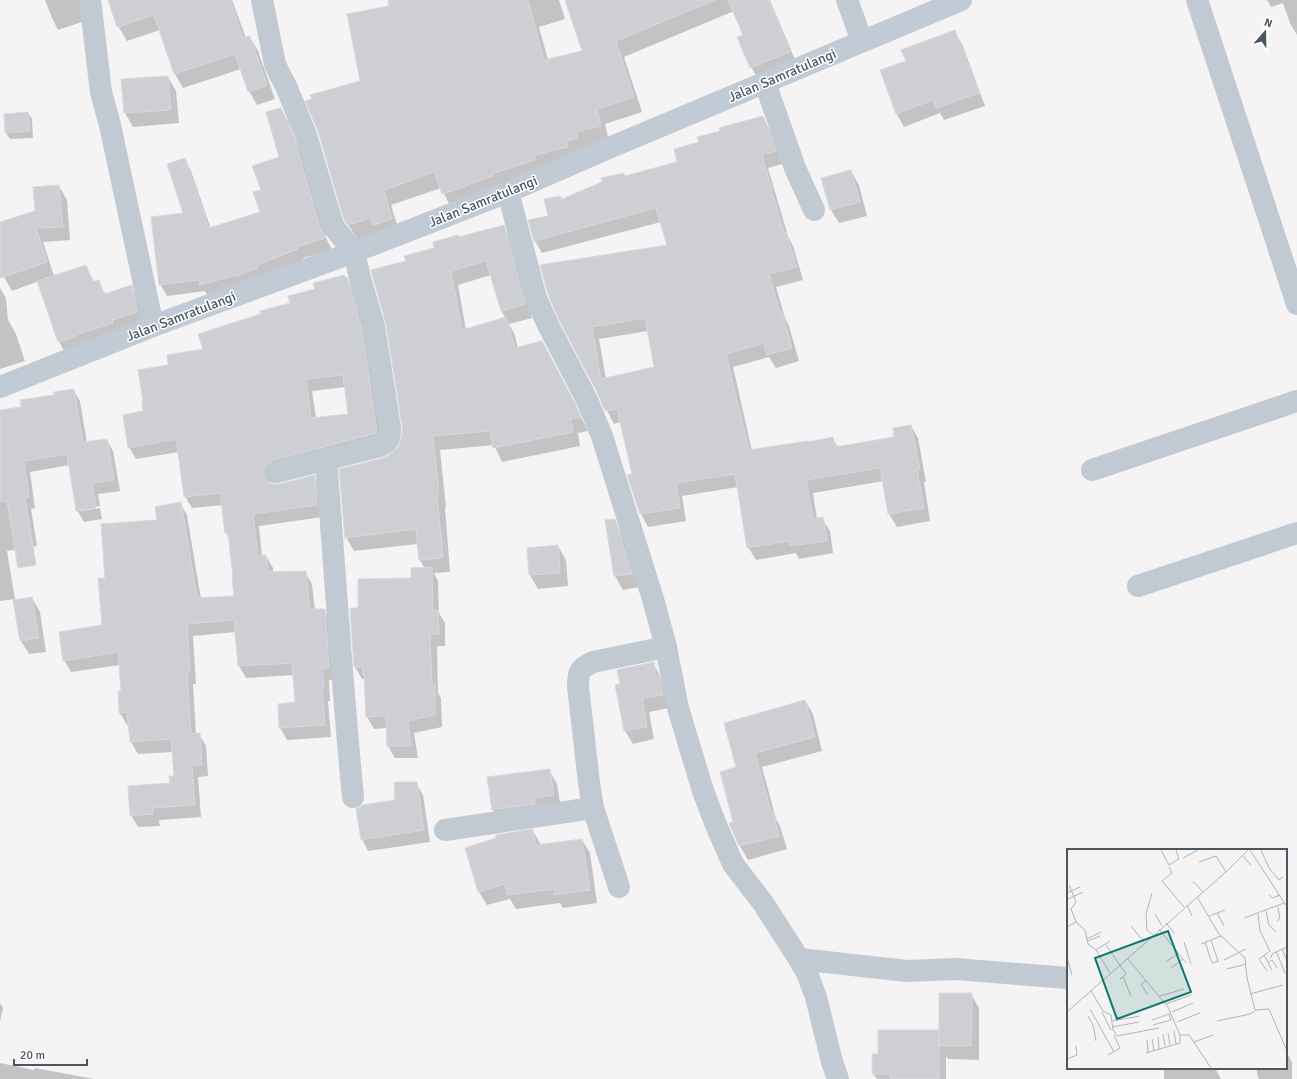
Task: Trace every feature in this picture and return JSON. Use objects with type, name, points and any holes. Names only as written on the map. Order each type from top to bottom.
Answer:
[{"type":"main road","name":"Jalan Samratulangi","points":[[0,387],[153,326],[354,252],[508,192],[961,0]]},
{"type":"street","points":[[90,0],[101,92],[110,125],[153,326]]},
{"type":"street","points":[[262,0],[275,64],[286,86],[306,135],[333,226],[354,252],[374,326],[390,428],[390,438],[387,442],[380,446],[276,472]]},
{"type":"street","points":[[847,0],[862,41]]},
{"type":"street","points":[[1197,0],[1297,304]]},
{"type":"street","points":[[765,83],[794,168],[814,210]]},
{"type":"street","points":[[508,192],[536,298],[548,325],[587,400],[602,436],[653,599],[666,647],[678,708],[703,791],[733,864],[763,903],[799,958],[807,973],[816,997],[832,1062],[838,1079]]},
{"type":"street","points":[[1092,470],[1297,401]]},
{"type":"street","points":[[326,459],[346,730],[353,797]]},
{"type":"street","points":[[1138,586],[1297,533]]},
{"type":"street","points":[[619,887],[594,808],[589,783],[578,675],[583,667],[593,662],[666,647]]},
{"type":"street","points":[[445,830],[594,808]]},
{"type":"street","points":[[799,958],[907,971],[955,969],[1067,978]]},
{"type":"building","points":[[108,0],[230,0],[243,38],[250,36],[267,85],[248,92],[235,54],[174,74],[154,15],[117,27]]},
{"type":"building","points":[[388,0],[528,0],[544,60],[582,51],[565,0],[715,0],[616,41],[634,97],[597,109],[601,126],[576,132],[578,138],[567,141],[568,147],[534,155],[535,160],[492,174],[493,176],[442,194],[434,172],[384,190],[392,219],[373,225],[371,218],[348,225],[344,220],[318,131],[305,101],[312,99],[310,95],[360,81],[347,14],[389,6]]},
{"type":"building","points":[[728,0],[769,0],[790,52],[750,68],[737,37],[743,35]]},
{"type":"building","points":[[955,30],[979,93],[936,108],[933,100],[896,114],[880,70],[906,61],[901,50]]},
{"type":"building","points":[[168,76],[171,110],[124,113],[121,79]]},
{"type":"building","points":[[281,108],[294,139],[321,230],[326,238],[297,247],[298,249],[257,265],[258,268],[236,276],[200,285],[199,280],[159,285],[151,217],[183,213],[167,164],[185,158],[209,228],[260,212],[253,192],[261,190],[252,166],[279,157],[266,112]]},
{"type":"building","points":[[28,112],[30,131],[5,133],[4,114]]},
{"type":"building","points":[[763,116],[776,151],[762,155],[784,233],[786,232],[797,267],[769,274],[792,348],[767,355],[764,343],[726,354],[749,450],[833,437],[835,447],[894,437],[893,428],[911,425],[920,469],[917,469],[924,508],[888,514],[880,468],[806,480],[813,519],[823,517],[827,541],[790,546],[789,541],[747,548],[735,474],[676,483],[680,508],[640,514],[627,475],[632,474],[617,409],[605,411],[598,394],[559,320],[548,294],[540,265],[667,245],[656,208],[534,241],[528,220],[548,216],[544,199],[560,196],[562,199],[602,182],[601,178],[624,173],[625,176],[677,162],[674,149],[699,142],[697,137],[720,131],[719,128]],"holes":[[[645,318],[654,367],[601,379],[592,327]]]},
{"type":"building","points":[[851,170],[860,202],[830,210],[821,178]]},
{"type":"building","points":[[59,185],[63,227],[36,228],[47,262],[0,278],[0,222],[35,211],[33,187]]},
{"type":"building","points":[[504,225],[525,304],[501,311],[486,261],[451,271],[462,330],[506,317],[515,348],[542,341],[581,417],[570,419],[573,432],[493,448],[490,431],[433,436],[439,493],[437,493],[443,558],[419,560],[416,529],[345,538],[339,469],[383,458],[389,455],[399,446],[402,435],[402,426],[386,324],[371,270],[406,261],[404,256],[434,248],[433,242]]},
{"type":"building","points":[[86,265],[92,282],[99,280],[104,294],[132,285],[137,312],[112,320],[113,323],[58,342],[37,281]]},
{"type":"building","points":[[344,275],[347,277],[362,329],[377,433],[273,460],[268,463],[264,468],[264,475],[267,481],[273,484],[279,484],[315,475],[317,505],[253,514],[258,556],[266,555],[268,572],[306,571],[310,609],[325,609],[329,668],[322,668],[325,725],[279,728],[278,704],[295,702],[292,663],[238,666],[234,620],[187,624],[190,672],[187,673],[191,734],[200,733],[202,765],[192,765],[195,805],[153,808],[153,814],[130,816],[128,786],[170,783],[169,776],[174,776],[171,739],[130,742],[127,712],[119,713],[118,691],[121,691],[118,652],[63,661],[59,632],[102,625],[98,578],[105,578],[101,524],[157,520],[155,507],[181,502],[197,598],[234,596],[228,533],[225,533],[220,493],[184,497],[176,439],[128,448],[123,415],[143,411],[143,401],[138,370],[168,365],[167,355],[203,349],[198,334],[261,314],[260,311],[290,303],[288,296],[315,289],[313,283]],"holes":[[[343,375],[348,414],[311,418],[306,379]]]},
{"type":"building","points":[[74,389],[83,442],[107,439],[114,480],[92,483],[96,508],[76,511],[67,454],[24,461],[29,497],[25,498],[36,565],[18,568],[7,501],[0,502],[0,410],[21,407],[20,400],[54,395],[54,392]]},
{"type":"building","points":[[615,519],[632,574],[614,576],[605,520]]},
{"type":"building","points":[[558,545],[560,573],[529,575],[527,548]]},
{"type":"building","points":[[432,567],[433,610],[438,610],[439,634],[430,634],[432,685],[435,684],[435,715],[408,721],[411,746],[387,746],[386,716],[366,717],[364,674],[362,667],[354,667],[350,608],[358,608],[358,579],[411,578],[411,568]]},
{"type":"building","points":[[32,597],[39,638],[20,641],[13,600]]},
{"type":"building","points":[[654,662],[656,676],[659,676],[663,695],[642,699],[647,727],[624,731],[615,685],[620,684],[617,670]]},
{"type":"building","points":[[805,700],[815,737],[755,753],[779,836],[739,846],[729,823],[733,822],[720,772],[736,767],[724,723]]},
{"type":"building","points":[[550,769],[554,795],[534,798],[535,804],[492,810],[487,777]]},
{"type":"building","points":[[394,782],[417,782],[424,830],[361,840],[356,809],[362,805],[395,800]]},
{"type":"building","points":[[533,829],[536,845],[582,839],[590,890],[554,895],[554,889],[507,895],[505,884],[478,892],[465,848],[496,838],[496,835]]},
{"type":"building","points":[[939,993],[972,993],[971,1046],[939,1046]]},
{"type":"building","points":[[878,1030],[939,1030],[939,1079],[890,1079],[890,1074],[872,1074],[872,1054],[878,1054]]}]
